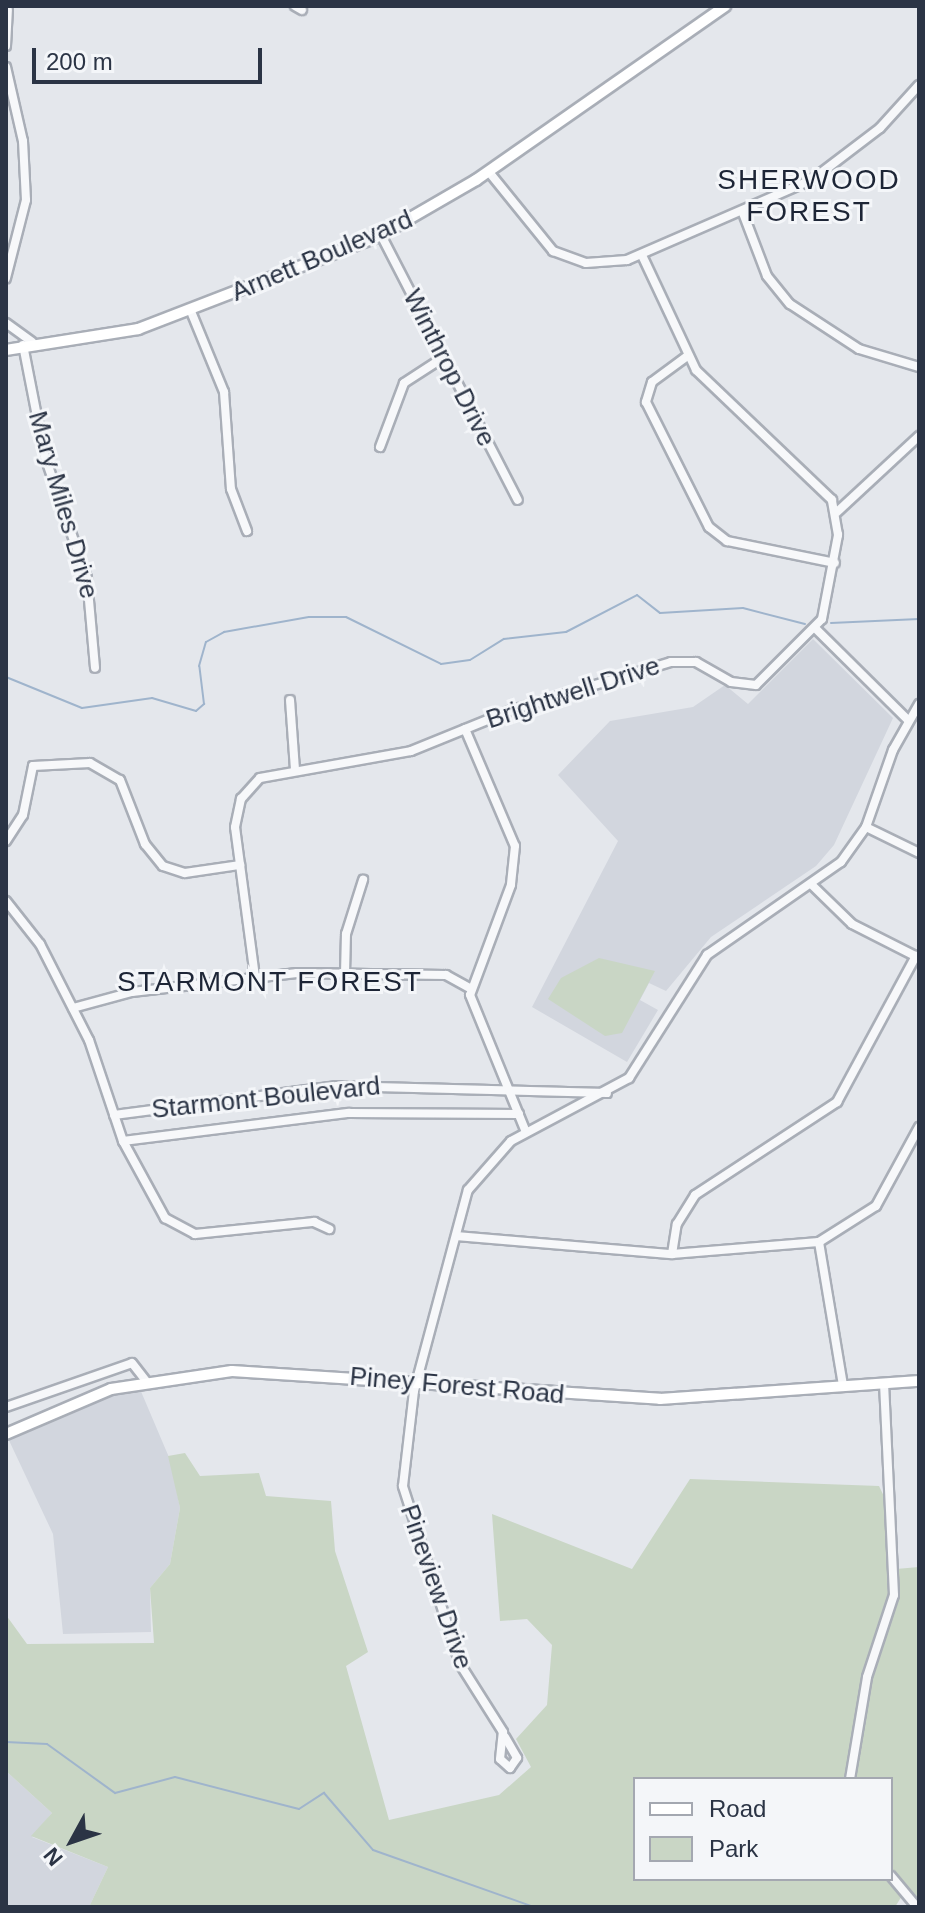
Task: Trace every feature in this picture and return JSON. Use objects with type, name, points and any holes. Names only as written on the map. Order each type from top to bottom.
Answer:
[{"type":"main road","name":"Arnett Boulevard","points":[[6,350],[27,343],[119,333],[381,235],[489,172],[725,6]]},
{"type":"main road","name":"Piney Forest Road","points":[[6,1434],[82,1398],[146,1381],[232,1371],[417,1380],[644,1399],[919,1381]]},
{"type":"street","points":[[6,46],[8,10]]},
{"type":"street","points":[[6,67],[23,141],[26,200],[6,278]]},
{"type":"street","points":[[489,172],[553,251],[599,264],[642,255],[743,213],[844,157],[919,85]]},
{"type":"street","points":[[743,213],[767,276],[790,304],[880,360],[919,367]]},
{"type":"street","name":"Winthrop Drive","points":[[381,235],[518,500]]},
{"type":"street","points":[[642,255],[686,357],[818,480],[837,512],[835,563],[816,629],[908,720]]},
{"type":"street","points":[[190,309],[224,392],[231,489],[247,531]]},
{"type":"street","points":[[6,323],[27,343]]},
{"type":"street","name":"Mary Miles Drive","points":[[27,343],[45,457],[87,578],[95,668]]},
{"type":"street","points":[[380,447],[404,383],[444,357]]},
{"type":"street","points":[[686,357],[652,382],[646,402],[709,527],[727,541],[835,563]]},
{"type":"street","points":[[837,512],[919,436]]},
{"type":"street","name":"Brightwell Drive","points":[[255,977],[240,865],[241,799],[260,778],[411,751],[465,729],[671,662],[696,662],[731,682],[756,685],[816,629]]},
{"type":"street","points":[[290,700],[295,770]]},
{"type":"street","points":[[919,704],[908,720],[866,827],[919,853]]},
{"type":"street","points":[[465,729],[515,846],[511,885],[471,989]]},
{"type":"street","points":[[6,841],[23,815],[33,766],[90,763],[120,780],[145,844],[163,866],[185,873],[240,865]]},
{"type":"street","name":"Pineview Drive","points":[[505,1737],[460,1664],[406,1501],[402,1470],[417,1380],[475,1177],[526,1132],[610,1093],[650,1054],[707,955],[813,886],[866,827]]},
{"type":"street","points":[[345,974],[348,926],[363,880]]},
{"type":"street","points":[[672,1254],[677,1224],[695,1195],[808,1126],[846,1091],[918,957],[852,924],[813,886]]},
{"type":"street","points":[[6,901],[40,944],[73,1008],[123,1141],[165,1218],[186,1231],[314,1222],[329,1229]]},
{"type":"street","points":[[73,1008],[132,992],[255,977],[446,975],[471,989],[526,1132]]},
{"type":"street","name":"Starmont Boulevard","points":[[114,1115],[337,1086],[610,1093]]},
{"type":"street","name":"Starmont Boulevard","points":[[123,1141],[349,1113],[519,1114]]},
{"type":"street","points":[[456,1236],[672,1254],[819,1242],[876,1206],[918,1130]]},
{"type":"street","points":[[819,1242],[843,1386]]},
{"type":"street","points":[[6,1407],[132,1363],[146,1381]]},
{"type":"street","points":[[850,1777],[867,1677],[894,1595],[884,1384]]},
{"type":"street","points":[[893,1878],[917,1907]]},
{"type":"shaded area","points":[[813,639],[893,718],[834,845],[816,866],[711,937],[666,991],[649,983],[640,1000],[658,1010],[627,1062],[532,1007],[618,841],[558,775],[610,721],[693,707],[725,685],[748,704]]},
{"type":"shaded area","points":[[137,1382],[171,1462],[180,1508],[170,1564],[150,1588],[151,1632],[63,1634],[53,1534],[6,1434]]},
{"type":"shaded area","points":[[6,1771],[52,1813],[32,1837],[108,1867],[89,1907],[6,1907]]},
{"type":"green space","points":[[599,958],[655,971],[622,1033],[605,1036],[548,999],[561,978]]},
{"type":"green space","points":[[185,1453],[200,1476],[259,1473],[266,1496],[331,1501],[335,1551],[368,1652],[346,1666],[389,1820],[499,1795],[531,1767],[516,1739],[547,1705],[552,1645],[527,1619],[500,1621],[492,1514],[632,1569],[690,1479],[879,1486],[891,1511],[896,1569],[919,1567],[919,1907],[905,1891],[895,1907],[89,1907],[108,1867],[31,1836],[52,1813],[6,1771],[6,1615],[27,1644],[154,1643],[150,1588],[170,1564],[180,1508],[168,1456]]},
{"type":"waterway","points":[[6,677],[82,708],[152,698],[196,711],[204,704],[199,666],[206,642],[224,632],[309,617],[346,617],[441,664],[470,660],[504,639],[566,632],[637,595],[660,613],[743,608],[805,624]]},
{"type":"waterway","points":[[831,623],[919,619]]},
{"type":"waterway","points":[[6,1742],[47,1744],[115,1793],[175,1777],[299,1809],[324,1793],[373,1850],[534,1907]]},
{"type":"district","name":"SHERWOOD FOREST","points":[[809,196]]},
{"type":"district","name":"STARMONT FOREST","points":[[270,982]]}]
